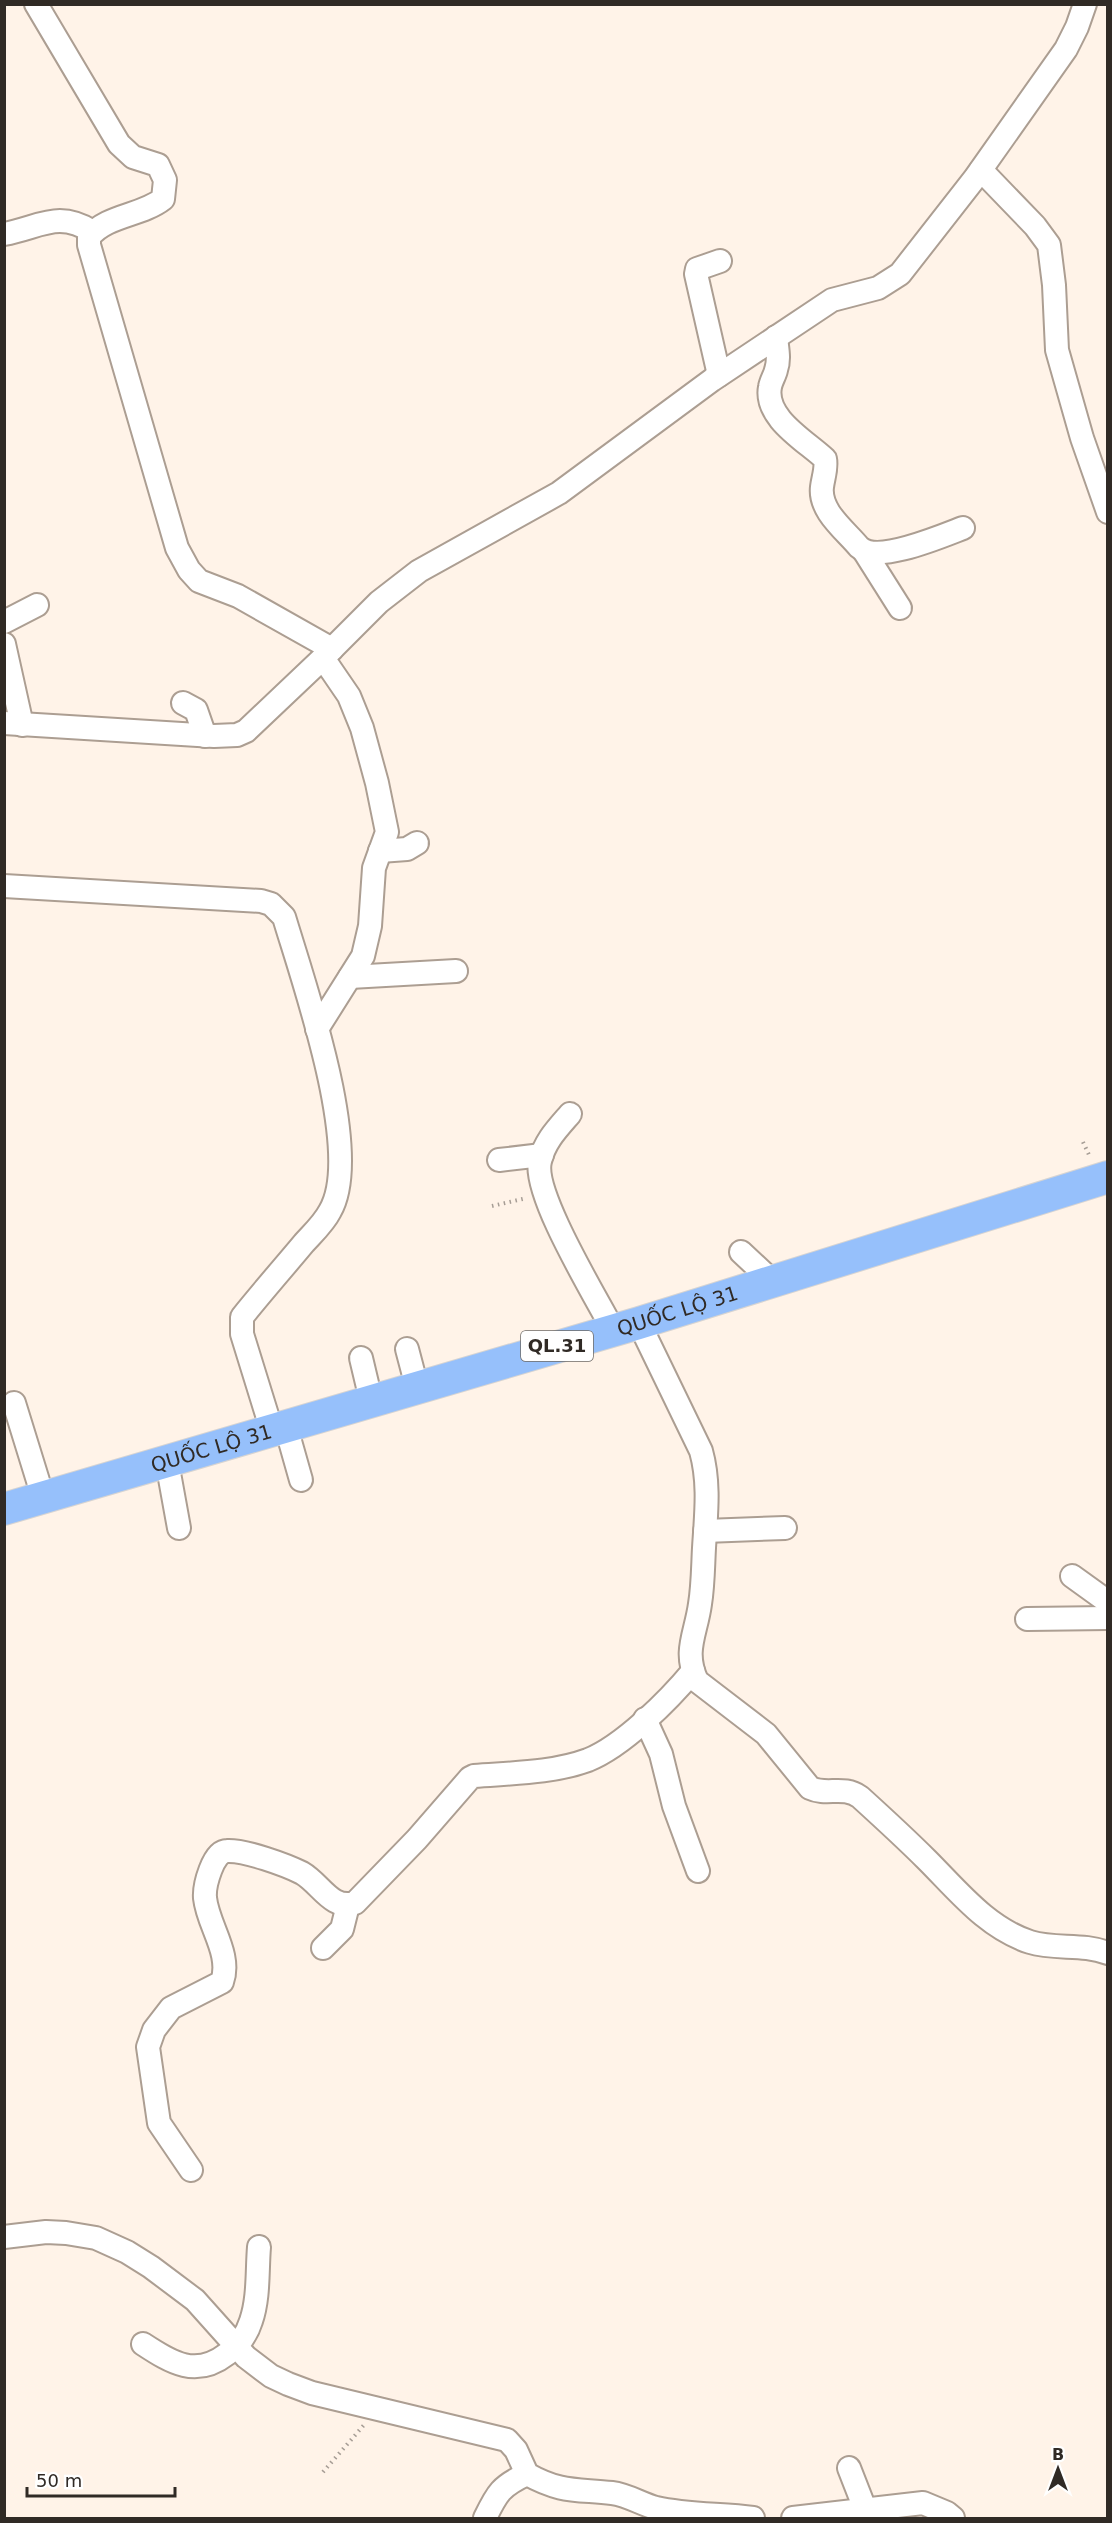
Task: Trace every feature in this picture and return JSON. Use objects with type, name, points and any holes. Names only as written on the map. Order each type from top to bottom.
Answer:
[{"type":"highway","name":"QUỐC LỘ 31","points":[[4,1509],[626,1326],[1107,1177]]},
{"type":"street","points":[[36,4],[118,144],[133,157],[158,165],[165,180],[163,199],[154,206],[99,226],[89,237],[92,259],[130,379],[157,486],[177,548],[189,570],[199,581],[238,596],[328,654],[362,728],[387,832],[372,876],[368,943],[350,977],[317,1029]]},
{"type":"street","points":[[4,644],[13,724],[205,736],[237,735],[246,731],[328,654],[379,602],[412,576],[440,558],[559,493],[719,375],[832,300],[878,288],[900,274],[981,170],[1066,49],[1077,27],[1084,4]]},
{"type":"street","points":[[981,170],[1035,225],[1049,245],[1054,285],[1057,350],[1082,438],[1107,512]]},
{"type":"street","points":[[4,234],[59,220],[69,220],[93,232]]},
{"type":"street","points":[[719,375],[696,274],[697,268],[720,261]]},
{"type":"street","points":[[776,337],[777,367],[769,396],[772,405],[792,434],[825,459],[821,489],[826,509],[864,551],[900,608]]},
{"type":"street","points":[[864,551],[875,552],[918,546],[963,528]]},
{"type":"street","points":[[4,622],[37,605]]},
{"type":"street","points":[[183,703],[196,710],[205,736]]},
{"type":"street","points":[[380,852],[407,849],[417,843]]},
{"type":"street","points":[[4,886],[261,901],[271,904],[284,917],[325,1056],[340,1145],[339,1187],[330,1212],[243,1317],[241,1326],[279,1429],[301,1480]]},
{"type":"street","points":[[350,977],[456,971]]},
{"type":"street","points":[[570,1114],[550,1136],[542,1155],[540,1163],[542,1187],[559,1227],[626,1326],[681,1413],[701,1451],[708,1489],[700,1602],[689,1649],[697,1681],[766,1734],[810,1788],[819,1792],[851,1791],[860,1797],[979,1913],[998,1926],[1029,1942],[1048,1947],[1090,1947],[1107,1953]]},
{"type":"street","points":[[499,1160],[542,1155]]},
{"type":"street","points":[[741,1252],[772,1281]]},
{"type":"street","points":[[407,1349],[417,1387]]},
{"type":"street","points":[[361,1358],[371,1400]]},
{"type":"street","points":[[14,1403],[43,1497]]},
{"type":"street","points":[[167,1462],[179,1528]]},
{"type":"street","points":[[705,1531],[785,1528]]},
{"type":"street","points":[[1072,1576],[1107,1602]]},
{"type":"street","points":[[1028,1619],[1107,1618]]},
{"type":"street","points":[[191,2170],[159,2123],[148,2047],[154,2030],[171,2008],[215,1987],[222,1982],[225,1976],[226,1966],[205,1899],[214,1860],[219,1853],[237,1852],[286,1866],[313,1881],[330,1899],[348,1905],[361,1899],[470,1778],[558,1767],[587,1760],[606,1751],[674,1694],[693,1671]]},
{"type":"street","points":[[645,1719],[661,1754],[674,1806],[698,1871]]},
{"type":"street","points":[[323,1948],[342,1929],[348,1905]]},
{"type":"street","points":[[4,2237],[32,2233],[66,2233],[96,2238],[127,2252],[195,2300],[257,2366],[288,2384],[312,2393],[507,2440],[516,2450],[527,2474],[564,2490],[613,2493],[656,2508],[753,2518]]},
{"type":"street","points":[[143,2344],[175,2363],[187,2367],[214,2364],[237,2347],[251,2322],[259,2247]]},
{"type":"street","points":[[849,2468],[865,2509]]},
{"type":"street","points":[[485,2518],[501,2489],[507,2483],[527,2474]]},
{"type":"street","points":[[793,2518],[923,2503],[954,2518]]},
{"type":"path","points":[[492,1206],[545,1193]]},
{"type":"path","points":[[323,2472],[379,2408]]}]
